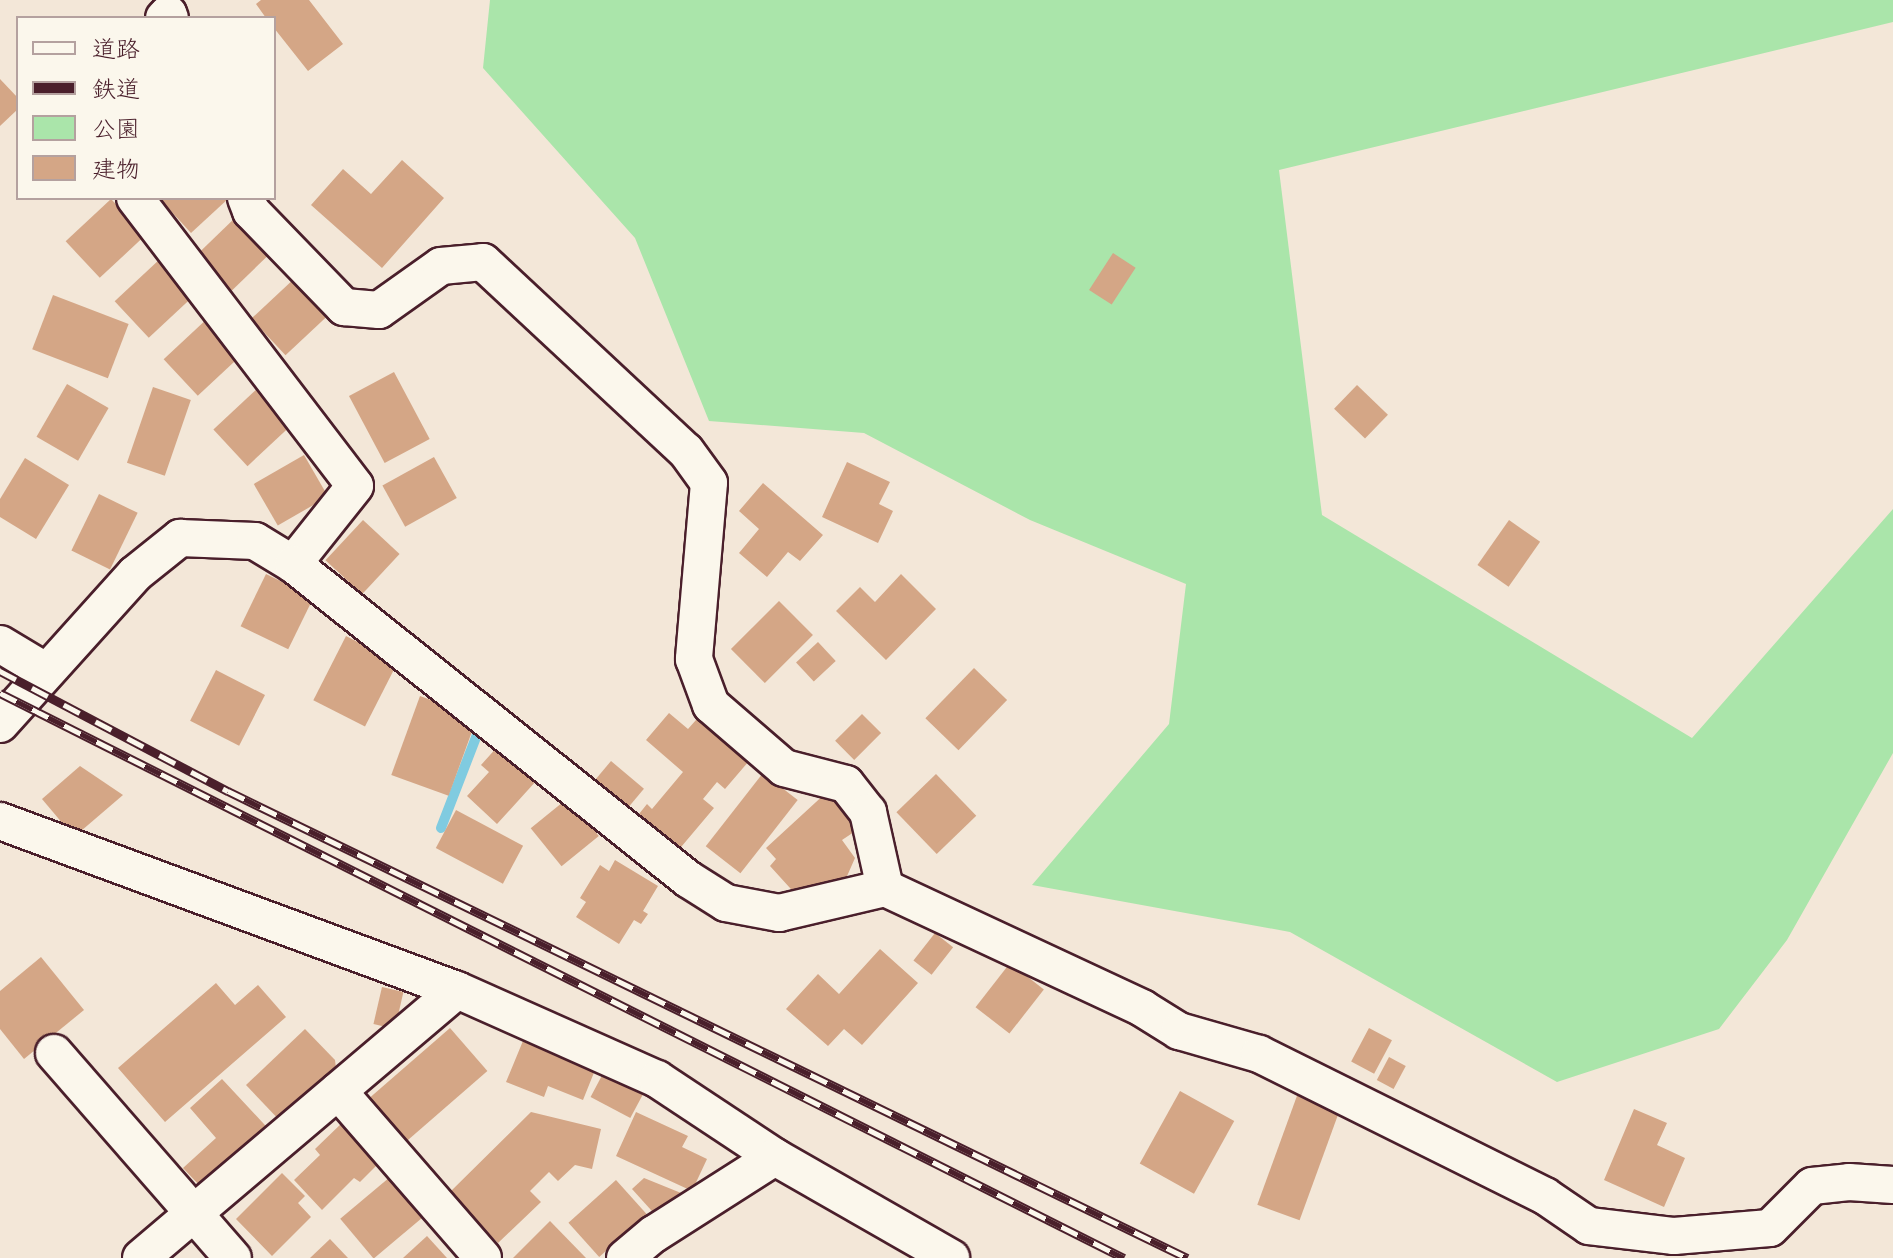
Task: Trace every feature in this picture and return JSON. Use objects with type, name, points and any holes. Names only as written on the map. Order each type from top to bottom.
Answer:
[{"type":"street","points":[[137,200],[355,486],[293,564]]},
{"type":"street","points":[[247,200],[251,211],[344,307],[379,310],[441,266],[483,262],[686,451],[709,483],[694,659],[711,705],[784,768],[846,784],[868,812],[885,888]]},
{"type":"street","points":[[0,724],[135,574],[180,538],[255,541],[293,564],[688,879],[726,903],[779,913],[885,888],[1142,1008],[1179,1031],[1259,1054],[1545,1196],[1589,1226],[1671,1247],[1770,1228],[1812,1186],[1849,1182],[1893,1185]]},
{"type":"street","points":[[0,644],[45,671]]},
{"type":"street","points":[[0,821],[457,990],[657,1079],[775,1157],[951,1258]]},
{"type":"street","points":[[141,1258],[457,990]]},
{"type":"street","points":[[54,1053],[233,1258]]},
{"type":"street","points":[[338,1091],[483,1258]]},
{"type":"street","points":[[625,1258],[654,1234],[775,1157]]},
{"type":"green space","points":[[490,0],[1893,0],[1893,22],[1279,170],[1322,515],[1692,738],[1893,509],[1893,753],[1787,940],[1719,1029],[1557,1082],[1290,932],[1032,885],[1169,724],[1186,584],[1030,520],[864,433],[709,421],[635,238],[483,68]]},
{"type":"building","points":[[261,0],[309,0],[343,44],[308,71],[276,31],[276,16],[265,16],[256,4]]},
{"type":"building","points":[[0,79],[16,96],[16,111],[0,126]]},
{"type":"building","points":[[402,160],[444,198],[382,268],[311,205],[343,169],[371,194]]},
{"type":"building","points":[[112,200],[145,236],[100,278],[66,241]]},
{"type":"building","points":[[161,200],[227,200],[191,233]]},
{"type":"building","points":[[238,215],[273,251],[230,293],[195,257]]},
{"type":"building","points":[[1113,253],[1136,268],[1112,305],[1089,290]]},
{"type":"building","points":[[160,259],[194,296],[149,338],[115,301]]},
{"type":"building","points":[[296,277],[330,314],[285,355],[251,319]]},
{"type":"building","points":[[53,295],[129,324],[108,378],[32,349]]},
{"type":"building","points":[[209,317],[243,354],[198,396],[164,359]]},
{"type":"building","points":[[394,372],[430,439],[385,463],[349,396]]},
{"type":"building","points":[[67,384],[109,408],[78,461],[36,437]]},
{"type":"building","points":[[1357,385],[1388,415],[1365,439],[1334,409]]},
{"type":"building","points":[[153,387],[191,400],[165,476],[127,463]]},
{"type":"building","points":[[258,388],[292,425],[247,466],[213,430]]},
{"type":"building","points":[[304,455],[328,497],[278,526],[254,484]]},
{"type":"building","points":[[434,457],[457,498],[405,527],[382,486]]},
{"type":"building","points":[[25,458],[69,485],[36,539],[0,517],[0,499]]},
{"type":"building","points":[[847,462],[890,482],[879,504],[893,511],[878,543],[822,517]]},
{"type":"building","points":[[763,483],[823,535],[800,561],[788,552],[767,577],[739,553],[759,529],[739,511]]},
{"type":"building","points":[[99,494],[138,513],[110,569],[71,551]]},
{"type":"building","points":[[363,520],[400,554],[362,594],[325,560]]},
{"type":"building","points":[[1509,520],[1540,542],[1509,587],[1477,565]]},
{"type":"building","points":[[266,574],[314,597],[288,649],[241,626]]},
{"type":"building","points":[[901,574],[936,609],[886,660],[836,611],[860,587],[875,602]]},
{"type":"building","points":[[779,601],[813,635],[765,683],[731,649]]},
{"type":"building","points":[[346,636],[398,662],[365,726],[313,700]]},
{"type":"building","points":[[818,642],[836,661],[814,681],[796,662]]},
{"type":"building","points":[[974,668],[1007,700],[958,750],[925,718]]},
{"type":"building","points":[[216,670],[265,695],[239,746],[190,721]]},
{"type":"building","points":[[420,696],[477,717],[449,796],[391,775]]},
{"type":"building","points":[[704,711],[735,737],[729,744],[749,761],[725,789],[717,782],[703,799],[714,808],[676,853],[635,819],[647,804],[652,809],[683,772],[646,740],[669,713],[688,729]]},
{"type":"building","points":[[862,714],[881,733],[854,760],[835,741]]},
{"type":"building","points":[[499,745],[537,780],[497,824],[467,796],[489,772],[481,765]]},
{"type":"building","points":[[611,761],[644,789],[624,812],[591,785]]},
{"type":"building","points":[[80,766],[123,795],[74,837],[42,799]]},
{"type":"building","points":[[763,773],[798,800],[740,873],[706,846]]},
{"type":"building","points":[[936,774],[976,816],[937,854],[896,812]]},
{"type":"building","points":[[828,791],[860,828],[842,840],[855,858],[844,883],[800,899],[770,866],[776,859],[766,848]]},
{"type":"building","points":[[568,798],[599,836],[562,866],[531,828]]},
{"type":"building","points":[[456,810],[523,846],[503,884],[436,848]]},
{"type":"building","points":[[615,860],[658,886],[643,911],[648,914],[641,924],[634,920],[619,944],[576,917],[586,902],[580,898],[600,865],[609,871]]},
{"type":"building","points":[[935,933],[953,947],[932,975],[913,961]]},
{"type":"building","points":[[880,949],[918,983],[862,1045],[844,1029],[828,1046],[786,1009],[818,974],[839,994]]},
{"type":"building","points":[[41,957],[84,1010],[24,1059],[0,1029],[0,991]]},
{"type":"building","points":[[1010,963],[1044,989],[1009,1034],[976,1007]]},
{"type":"building","points":[[216,983],[235,1005],[258,985],[286,1017],[165,1122],[118,1068]]},
{"type":"building","points":[[382,987],[403,992],[395,1029],[373,1024]]},
{"type":"building","points":[[450,1028],[487,1071],[407,1141],[370,1098]]},
{"type":"building","points":[[1369,1028],[1392,1040],[1374,1074],[1351,1062]]},
{"type":"building","points":[[305,1029],[335,1060],[337,1076],[284,1125],[246,1085]]},
{"type":"building","points":[[525,1036],[597,1065],[583,1100],[548,1086],[544,1097],[506,1082]]},
{"type":"building","points":[[1389,1057],[1406,1066],[1394,1089],[1377,1080]]},
{"type":"building","points":[[607,1066],[647,1087],[630,1118],[591,1097]]},
{"type":"building","points":[[222,1079],[276,1137],[240,1171],[229,1160],[200,1186],[183,1168],[216,1138],[190,1108]]},
{"type":"building","points":[[1180,1091],[1234,1121],[1194,1194],[1140,1164]]},
{"type":"building","points":[[1298,1093],[1340,1108],[1300,1220],[1257,1205]]},
{"type":"building","points":[[1634,1109],[1667,1123],[1657,1145],[1685,1158],[1664,1207],[1604,1180]]},
{"type":"building","points":[[531,1112],[601,1129],[592,1169],[575,1165],[558,1181],[549,1172],[530,1191],[541,1202],[498,1243],[449,1193]]},
{"type":"building","points":[[636,1112],[688,1136],[682,1147],[707,1159],[692,1191],[616,1156]]},
{"type":"building","points":[[344,1121],[381,1161],[360,1182],[354,1178],[322,1210],[294,1180],[320,1155],[315,1149]]},
{"type":"building","points":[[282,1173],[305,1196],[298,1203],[311,1217],[272,1256],[236,1219]]},
{"type":"building","points":[[390,1177],[423,1217],[374,1258],[340,1219]]},
{"type":"building","points":[[644,1178],[686,1195],[660,1220],[632,1189]]},
{"type":"building","points":[[616,1180],[647,1214],[599,1257],[568,1223]]},
{"type":"building","points":[[550,1221],[586,1258],[513,1258]]},
{"type":"building","points":[[427,1236],[447,1258],[403,1258]]},
{"type":"building","points":[[330,1239],[348,1258],[310,1258]]},
{"type":"waterway","points":[[441,828],[482,722]]},
{"type":"railway","points":[[0,671],[228,791],[1187,1258]]},
{"type":"railway","points":[[0,693],[1124,1258]]}]
